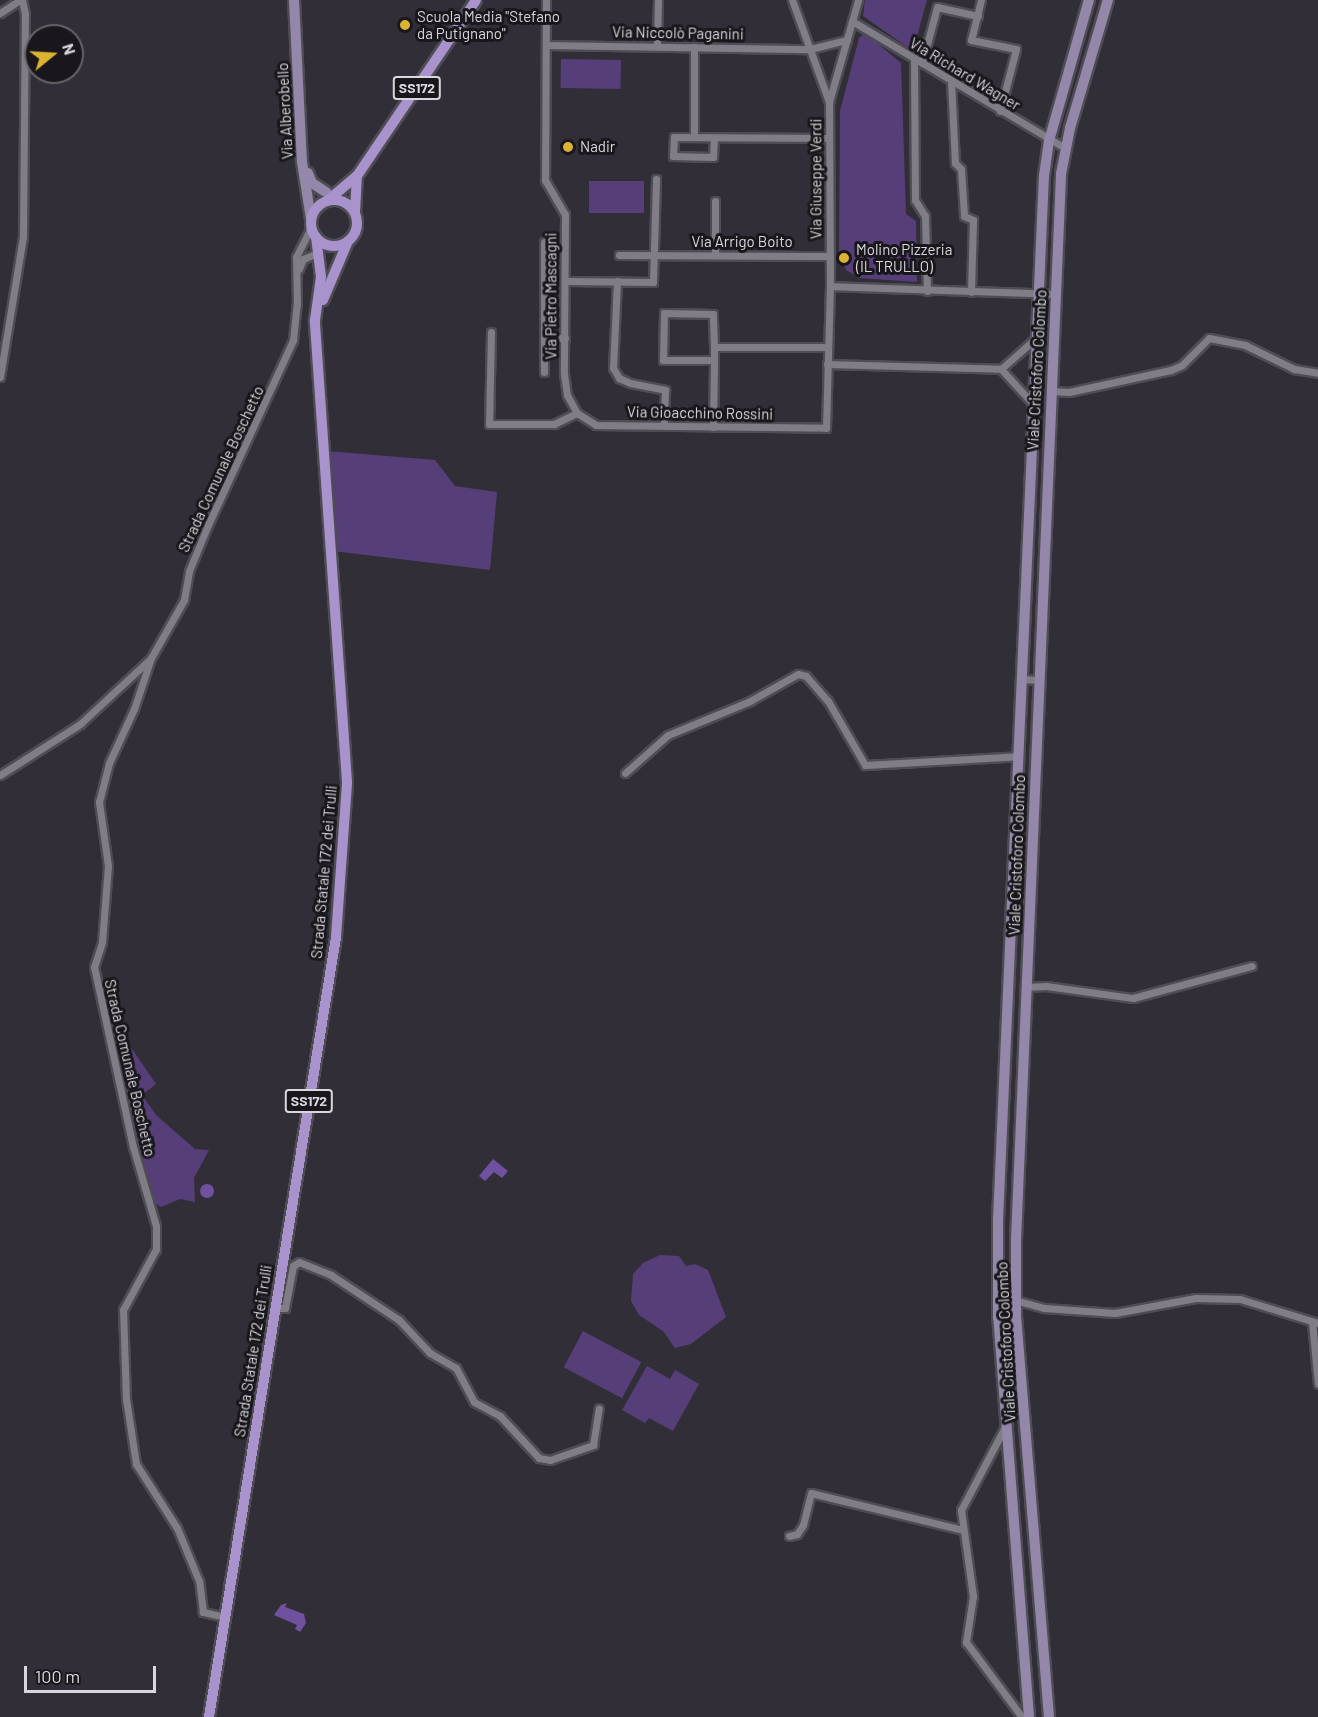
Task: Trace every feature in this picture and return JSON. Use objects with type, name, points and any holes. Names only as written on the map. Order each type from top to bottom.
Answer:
[{"type":"main road","name":"Via Alberobello","points":[[294,0],[303,156],[313,228]]},
{"type":"main road","name":"SS172","points":[[357,176],[476,0]]},
{"type":"main road","name":"Viale Cristoforo Colombo","points":[[1029,1717],[997,1295],[1038,294],[1049,141],[1089,0]]},
{"type":"main road","name":"Viale Cristoforo Colombo","points":[[1049,1717],[1016,1299],[1026,987],[1051,391],[1065,148],[1108,0]]},
{"type":"main road","points":[[303,156],[312,183],[355,212]]},
{"type":"main road","points":[[333,246],[313,228],[316,208],[357,176]]},
{"type":"main road","points":[[315,320],[348,241],[357,228],[355,212],[357,176]]},
{"type":"main road","name":"Strada Statale 172 dei Trulli","points":[[209,1717],[336,937],[347,782],[315,320],[321,276],[313,228]]},
{"type":"main road","points":[[318,253],[348,241]]},
{"type":"street","points":[[0,13],[21,0],[25,14],[23,236],[0,377]]},
{"type":"street","name":"Via Pietro Mascagni","points":[[546,0],[545,180],[565,214],[567,395],[577,412]]},
{"type":"street","points":[[657,46],[658,0]]},
{"type":"street","name":"Via Giuseppe Verdi","points":[[792,0],[829,102],[830,286],[826,428]]},
{"type":"street","points":[[829,102],[858,0]]},
{"type":"street","points":[[981,0],[972,40],[1016,49],[1000,111]]},
{"type":"street","points":[[922,63],[937,7],[978,16]]},
{"type":"street","name":"Via Richard Wagner","points":[[852,21],[1049,141],[1065,148]]},
{"type":"street","name":"Via Niccolò Paganini","points":[[546,45],[810,49],[847,40]]},
{"type":"street","points":[[694,47],[694,137]]},
{"type":"street","points":[[914,58],[915,200],[925,216],[927,291]]},
{"type":"street","points":[[951,81],[955,163],[961,169],[964,216],[973,220],[971,292]]},
{"type":"street","points":[[714,138],[713,157],[673,156],[674,137],[829,138]]},
{"type":"street","points":[[566,281],[653,282],[656,178]]},
{"type":"street","points":[[715,201],[715,255]]},
{"type":"street","name":"Strada Comunale Boschetto","points":[[225,1617],[203,1612],[199,1581],[177,1528],[136,1464],[126,1398],[123,1310],[156,1249],[156,1226],[130,1136],[94,967],[102,942],[108,867],[99,802],[109,763],[134,709],[151,658],[184,600],[189,571],[200,544],[293,340],[299,244],[313,228]]},
{"type":"street","points":[[544,242],[544,372]]},
{"type":"street","points":[[298,271],[303,259],[318,253]]},
{"type":"street","name":"Via Arrigo Boito","points":[[619,255],[830,256]]},
{"type":"street","points":[[617,281],[613,368],[619,378],[630,383],[666,390],[664,426]]},
{"type":"street","points":[[830,286],[1056,294]]},
{"type":"street","points":[[713,427],[714,360],[714,347],[713,314],[664,313],[663,360],[714,360]]},
{"type":"street","points":[[490,332],[489,424],[554,424],[577,412]]},
{"type":"street","points":[[827,364],[1001,369],[1037,337]]},
{"type":"street","points":[[544,338],[565,338]]},
{"type":"street","points":[[1051,391],[1069,392],[1171,369],[1182,365],[1209,338],[1245,345],[1294,369],[1318,373]]},
{"type":"street","points":[[714,347],[828,347]]},
{"type":"street","points":[[1001,369],[1034,405]]},
{"type":"street","name":"Via Gioacchino Rossini","points":[[577,412],[596,425],[826,428]]},
{"type":"street","points":[[0,775],[80,724],[151,658]]},
{"type":"street","points":[[625,773],[668,735],[750,701],[798,674],[806,675],[828,701],[865,765],[1018,756]]},
{"type":"street","points":[[1022,679],[1039,680]]},
{"type":"street","points":[[1026,987],[1046,986],[1133,998],[1252,966]]},
{"type":"street","points":[[275,1308],[285,1308],[293,1266],[299,1262],[331,1275],[399,1320],[430,1353],[456,1368],[474,1402],[500,1416],[539,1458],[550,1460],[593,1445],[599,1408]]},
{"type":"street","points":[[997,1295],[1044,1308],[1115,1313],[1196,1298],[1240,1299],[1315,1322],[1318,1384]]},
{"type":"street","points":[[1006,1425],[998,1435],[962,1510],[973,1596],[966,1642],[1022,1717]]},
{"type":"street","points":[[789,1536],[797,1534],[802,1525],[811,1493],[963,1530]]},
{"type":"shaded area","points":[[865,0],[927,0],[913,51],[863,16]]},
{"type":"shaded area","points":[[865,33],[901,63],[906,214],[916,221],[917,282],[860,278],[846,270],[839,255],[840,111],[859,38]]},
{"type":"shaded area","points":[[561,59],[621,60],[620,89],[560,88]]},
{"type":"shaded area","points":[[589,181],[644,181],[644,213],[589,213]]},
{"type":"shaded area","points":[[326,451],[435,460],[455,486],[497,492],[490,570],[333,551]]},
{"type":"shaded area","points":[[108,1030],[119,1030],[156,1084],[142,1095],[156,1115],[195,1149],[209,1150],[194,1178],[195,1202],[180,1199],[161,1207],[153,1202]]},
{"type":"shaded area","points":[[493,1159],[508,1171],[502,1178],[494,1172],[485,1181],[479,1176]]},
{"type":"shaded area","points":[[207,1184],[212,1186],[214,1191],[212,1196],[207,1198],[202,1196],[200,1191],[202,1186]]},
{"type":"shaded area","points":[[660,1255],[679,1256],[686,1266],[695,1264],[708,1270],[726,1317],[691,1344],[675,1348],[663,1331],[639,1315],[631,1301],[633,1274],[643,1263]]},
{"type":"shaded area","points":[[583,1331],[641,1362],[622,1398],[564,1367]]},
{"type":"shaded area","points":[[647,1366],[670,1379],[675,1370],[699,1384],[673,1431],[649,1418],[645,1423],[622,1410]]},
{"type":"shaded area","points":[[287,1603],[285,1607],[304,1614],[306,1623],[300,1632],[295,1629],[297,1625],[274,1615],[281,1605]]},
{"type":"place","name":"Scuola Media \"Stefano da Putignano\"","points":[[405,25]]},
{"type":"place","name":"Nadir","points":[[568,147]]},
{"type":"place","name":"Molino Pizzeria (IL TRULLO)","points":[[844,258]]}]
